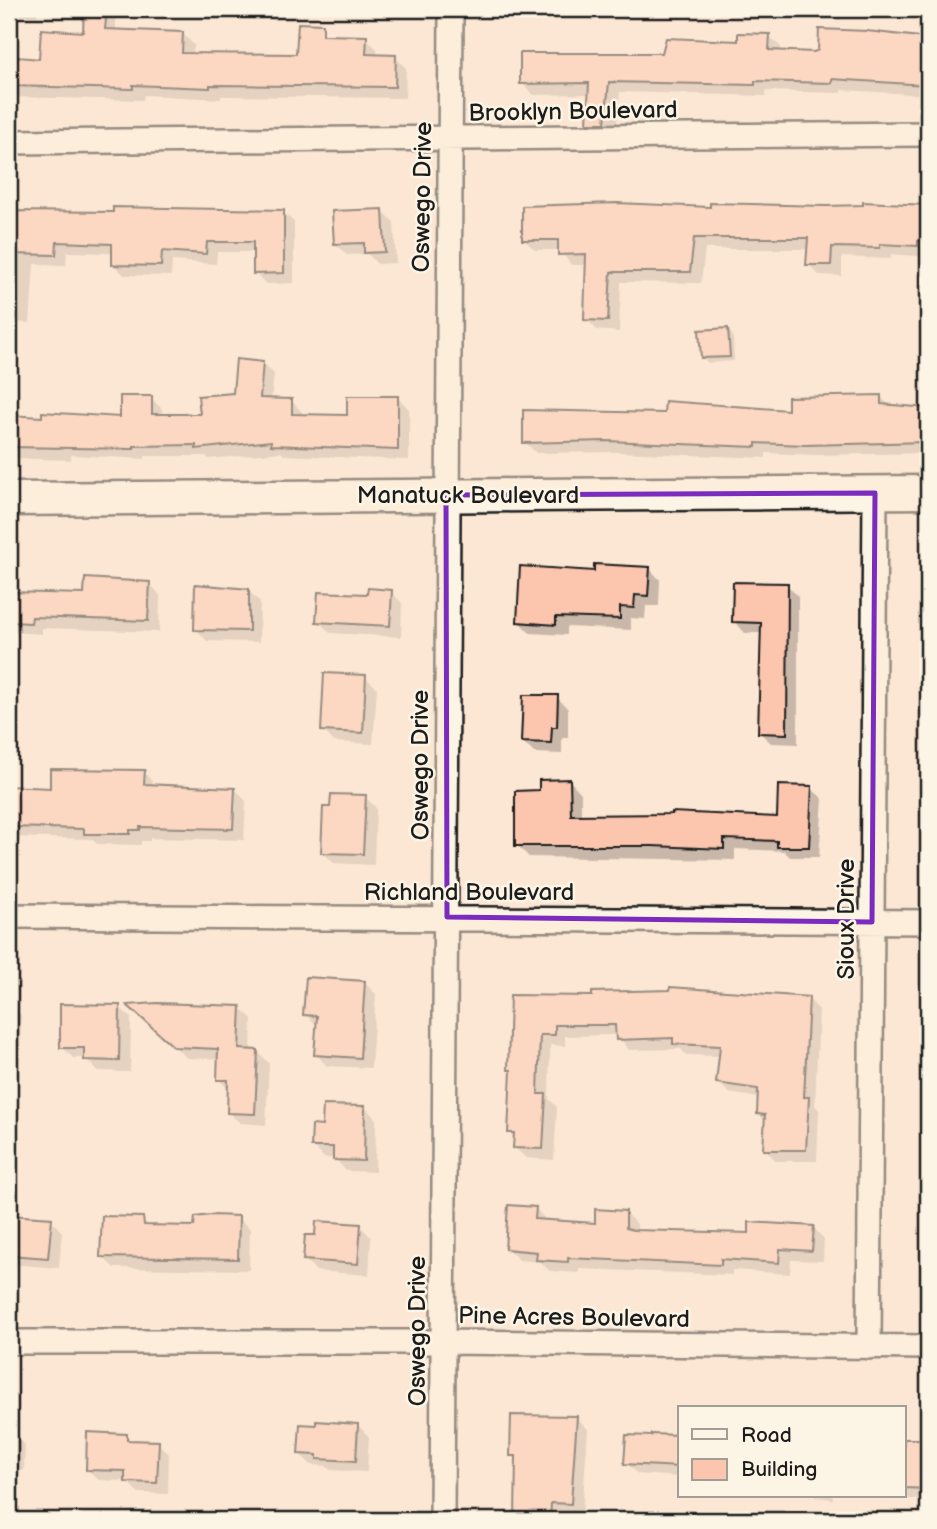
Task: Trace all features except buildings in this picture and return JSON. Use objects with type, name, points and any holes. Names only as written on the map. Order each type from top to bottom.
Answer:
[{"type":"street","name":"Oswego Drive","points":[[442,1520],[447,918],[448,140],[451,9]]},
{"type":"street","name":"Brooklyn Boulevard","points":[[9,142],[928,134]]},
{"type":"street","name":"Manatuck Boulevard","points":[[9,499],[928,492]]},
{"type":"street","name":"Sioux Drive","points":[[869,1347],[875,493]]},
{"type":"street","name":"Richland Boulevard","points":[[9,916],[928,922]]},
{"type":"street","name":"Pine Acres Boulevard","points":[[9,1342],[443,1342],[928,1347]]},
{"type":"highlighted area","points":[[875,493],[872,922],[447,917],[446,495]]}]
